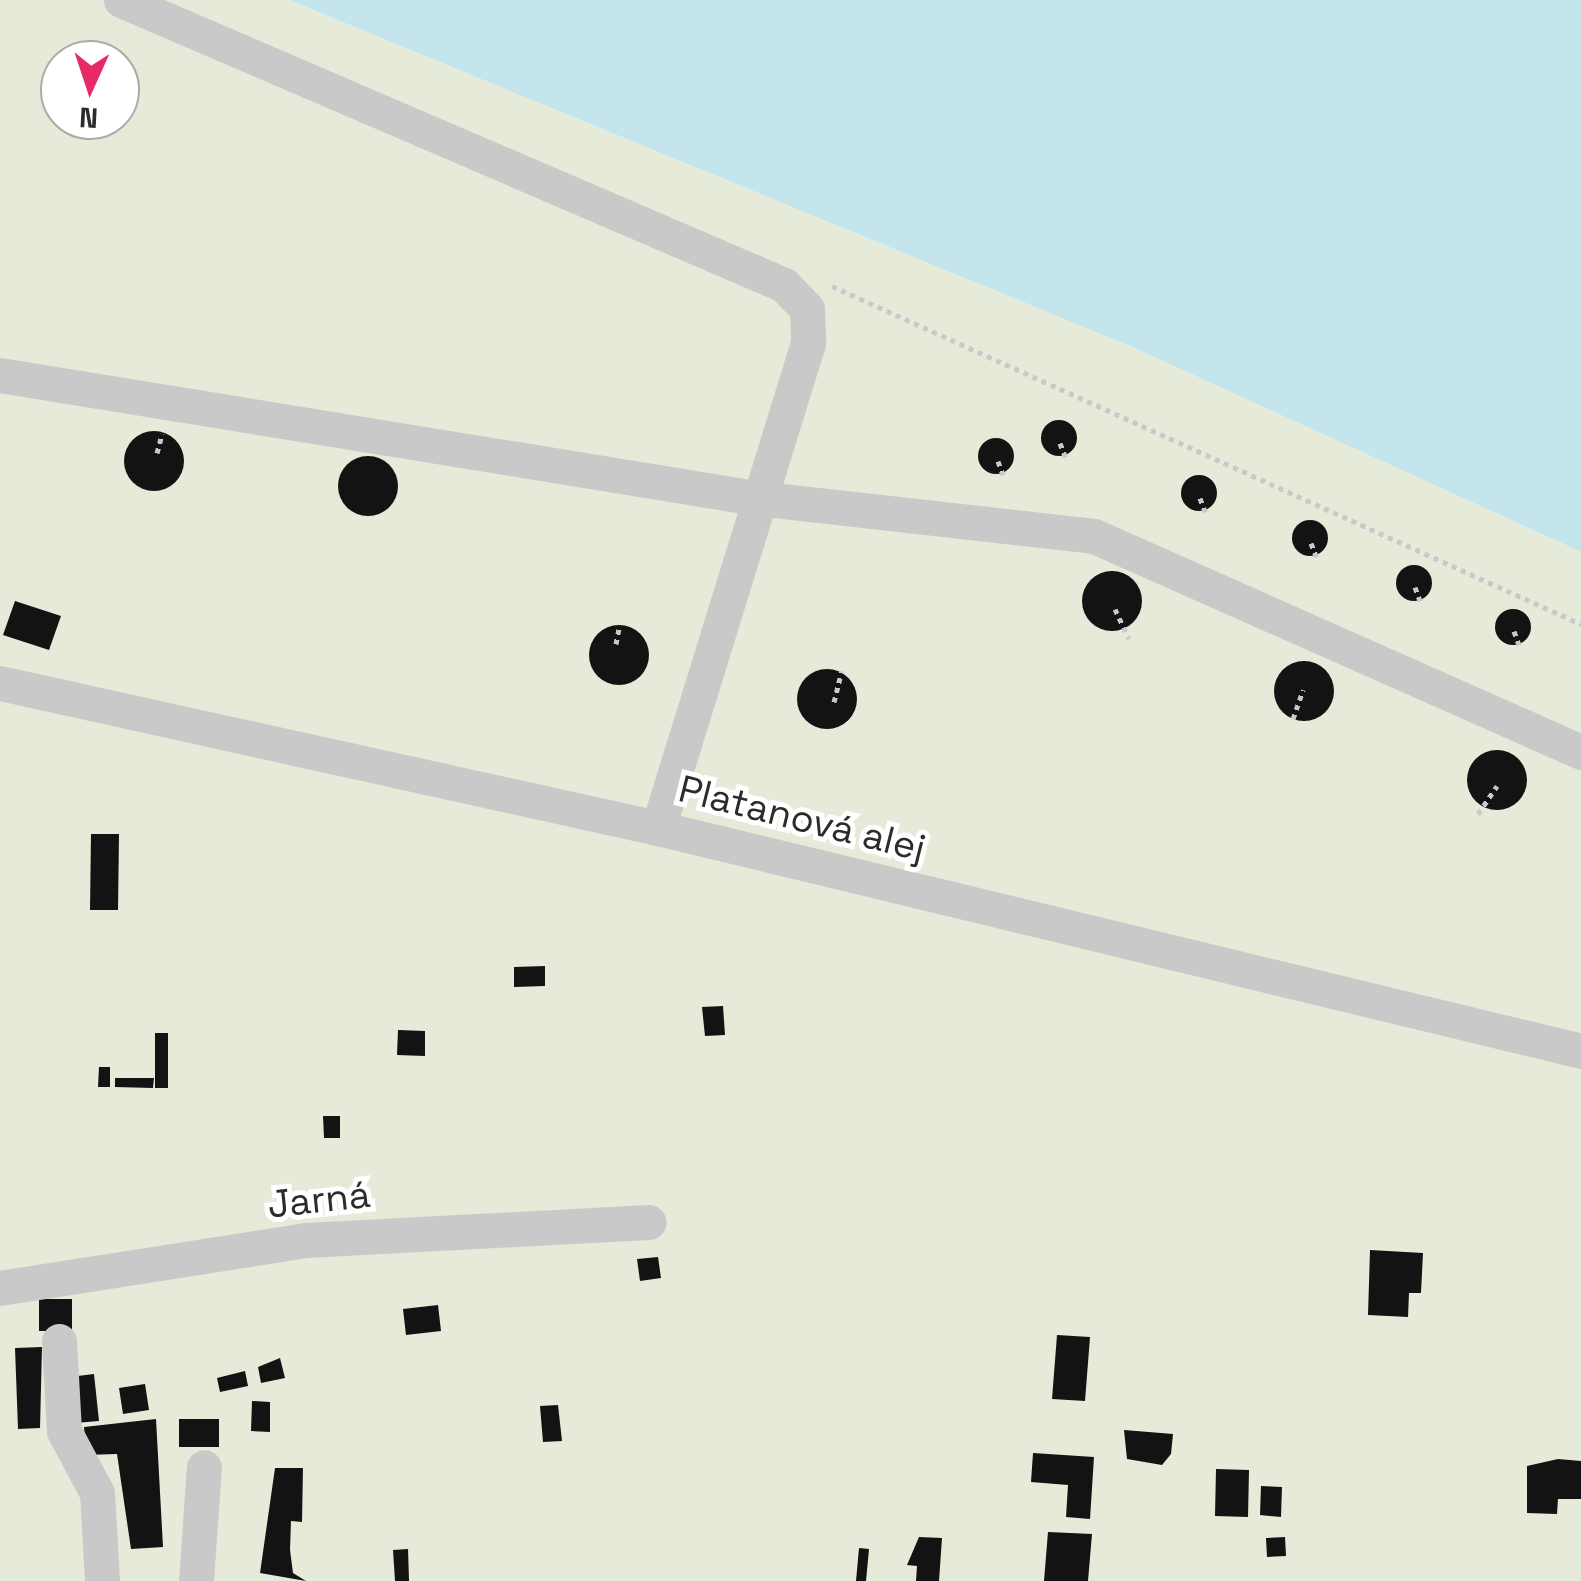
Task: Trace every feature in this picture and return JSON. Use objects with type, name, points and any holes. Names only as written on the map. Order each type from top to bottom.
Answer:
[{"type":"street","points":[[122,0],[797,296],[811,328],[658,828]]},
{"type":"street","points":[[0,375],[756,498],[1126,544],[1581,752]]},
{"type":"street","name":"Platanová alej","points":[[0,683],[658,828],[1581,1051]]},
{"type":"street","name":"Jarná","points":[[0,1288],[306,1240],[649,1222]]},
{"type":"street","points":[[58,1341],[64,1430],[96,1493],[102,1581]]},
{"type":"street","points":[[196,1581],[204,1467]]},
{"type":"path","points":[[813,278],[1581,624]]},
{"type":"path","points":[[1060,443],[1067,461]]},
{"type":"path","points":[[998,461],[1005,480]]},
{"type":"path","points":[[1200,498],[1207,516]]},
{"type":"path","points":[[1311,543],[1318,561]]},
{"type":"path","points":[[1415,588],[1422,606]]},
{"type":"path","points":[[1115,609],[1129,638]]},
{"type":"path","points":[[616,644],[620,624]]},
{"type":"path","points":[[1514,632],[1521,650]]},
{"type":"path","points":[[834,702],[842,670]]},
{"type":"path","points":[[1293,718],[1303,690]]},
{"type":"path","points":[[1478,814],[1497,786]]},
{"type":"green space","points":[[0,0],[289,0],[1132,347],[1581,552],[1581,1581],[0,1581]]},
{"type":"water","points":[[289,0],[1581,0],[1581,552],[1132,347]]},
{"type":"building","points":[[1059,420],[1072,425],[1077,438],[1072,451],[1059,456],[1046,451],[1041,438],[1046,425]]},
{"type":"building","points":[[154,431],[176,439],[184,461],[176,483],[154,491],[132,483],[124,461],[132,439]]},
{"type":"building","points":[[996,438],[1009,443],[1014,456],[1009,469],[996,474],[983,469],[978,456],[983,443]]},
{"type":"building","points":[[368,456],[390,464],[398,486],[390,508],[368,516],[346,508],[338,486],[346,464]]},
{"type":"building","points":[[1199,475],[1212,480],[1217,493],[1212,506],[1199,511],[1186,506],[1181,493],[1186,480]]},
{"type":"building","points":[[1310,520],[1323,525],[1328,538],[1323,551],[1310,556],[1297,551],[1292,538],[1297,525]]},
{"type":"building","points":[[1414,565],[1427,570],[1432,583],[1427,596],[1414,601],[1401,596],[1396,583],[1401,570]]},
{"type":"building","points":[[1112,571],[1134,579],[1142,601],[1134,623],[1112,631],[1090,623],[1082,601],[1090,579]]},
{"type":"building","points":[[15,601],[61,616],[49,650],[3,635]]},
{"type":"building","points":[[1513,609],[1526,614],[1531,627],[1526,640],[1513,645],[1500,640],[1495,627],[1500,614]]},
{"type":"building","points":[[619,625],[641,633],[649,655],[641,677],[619,685],[597,677],[589,655],[597,633]]},
{"type":"building","points":[[1304,661],[1325,670],[1334,691],[1325,712],[1304,721],[1283,712],[1274,691],[1283,670]]},
{"type":"building","points":[[827,669],[849,677],[857,699],[849,721],[827,729],[805,721],[797,699],[805,677]]},
{"type":"building","points":[[1497,750],[1519,758],[1527,780],[1519,802],[1497,810],[1475,802],[1467,780],[1475,758]]},
{"type":"building","points":[[91,834],[119,834],[118,910],[90,910]]},
{"type":"building","points":[[545,966],[545,986],[514,987],[514,967]]},
{"type":"building","points":[[723,1006],[725,1035],[705,1036],[702,1007]]},
{"type":"building","points":[[398,1030],[425,1031],[425,1056],[397,1055]]},
{"type":"building","points":[[155,1033],[168,1033],[168,1088],[155,1088]]},
{"type":"building","points":[[99,1067],[110,1067],[110,1087],[98,1087]]},
{"type":"building","points":[[115,1078],[154,1078],[153,1088],[115,1087]]},
{"type":"building","points":[[323,1116],[340,1116],[340,1138],[324,1138]]},
{"type":"building","points":[[1370,1250],[1423,1253],[1421,1293],[1409,1293],[1408,1317],[1368,1315]]},
{"type":"building","points":[[658,1257],[661,1278],[640,1281],[637,1259]]},
{"type":"building","points":[[39,1299],[72,1299],[72,1331],[39,1331]]},
{"type":"building","points":[[438,1305],[441,1331],[406,1335],[403,1309]]},
{"type":"building","points":[[1057,1335],[1090,1337],[1085,1401],[1052,1399]]},
{"type":"building","points":[[42,1347],[40,1428],[18,1429],[15,1348]]},
{"type":"building","points":[[280,1358],[285,1378],[261,1383],[258,1367]]},
{"type":"building","points":[[245,1371],[248,1386],[220,1392],[217,1378]]},
{"type":"building","points":[[94,1374],[99,1421],[75,1423],[69,1377]]},
{"type":"building","points":[[145,1384],[149,1410],[123,1414],[119,1388]]},
{"type":"building","points":[[252,1401],[270,1402],[270,1432],[251,1431]]},
{"type":"building","points":[[558,1405],[562,1441],[543,1442],[540,1406]]},
{"type":"building","points":[[156,1419],[163,1547],[131,1549],[117,1454],[86,1455],[84,1427]]},
{"type":"building","points":[[179,1419],[219,1419],[219,1447],[179,1447]]},
{"type":"building","points":[[1124,1430],[1173,1434],[1171,1454],[1162,1465],[1127,1459]]},
{"type":"building","points":[[1033,1453],[1094,1457],[1090,1519],[1066,1517],[1068,1485],[1031,1482]]},
{"type":"building","points":[[1558,1459],[1581,1461],[1581,1499],[1558,1499],[1557,1514],[1527,1513],[1527,1466]]},
{"type":"building","points":[[275,1468],[303,1468],[302,1522],[291,1521],[290,1550],[293,1573],[306,1581],[260,1573]]},
{"type":"building","points":[[1216,1469],[1249,1470],[1248,1517],[1215,1516]]},
{"type":"building","points":[[1261,1486],[1282,1487],[1281,1517],[1260,1515]]},
{"type":"building","points":[[1048,1532],[1092,1534],[1088,1581],[1044,1581]]},
{"type":"building","points":[[919,1537],[942,1538],[939,1581],[916,1581],[917,1566],[907,1565]]},
{"type":"building","points":[[1285,1537],[1286,1556],[1267,1557],[1266,1538]]},
{"type":"building","points":[[859,1548],[869,1549],[866,1581],[856,1581]]},
{"type":"building","points":[[408,1549],[409,1581],[395,1581],[393,1550]]}]
